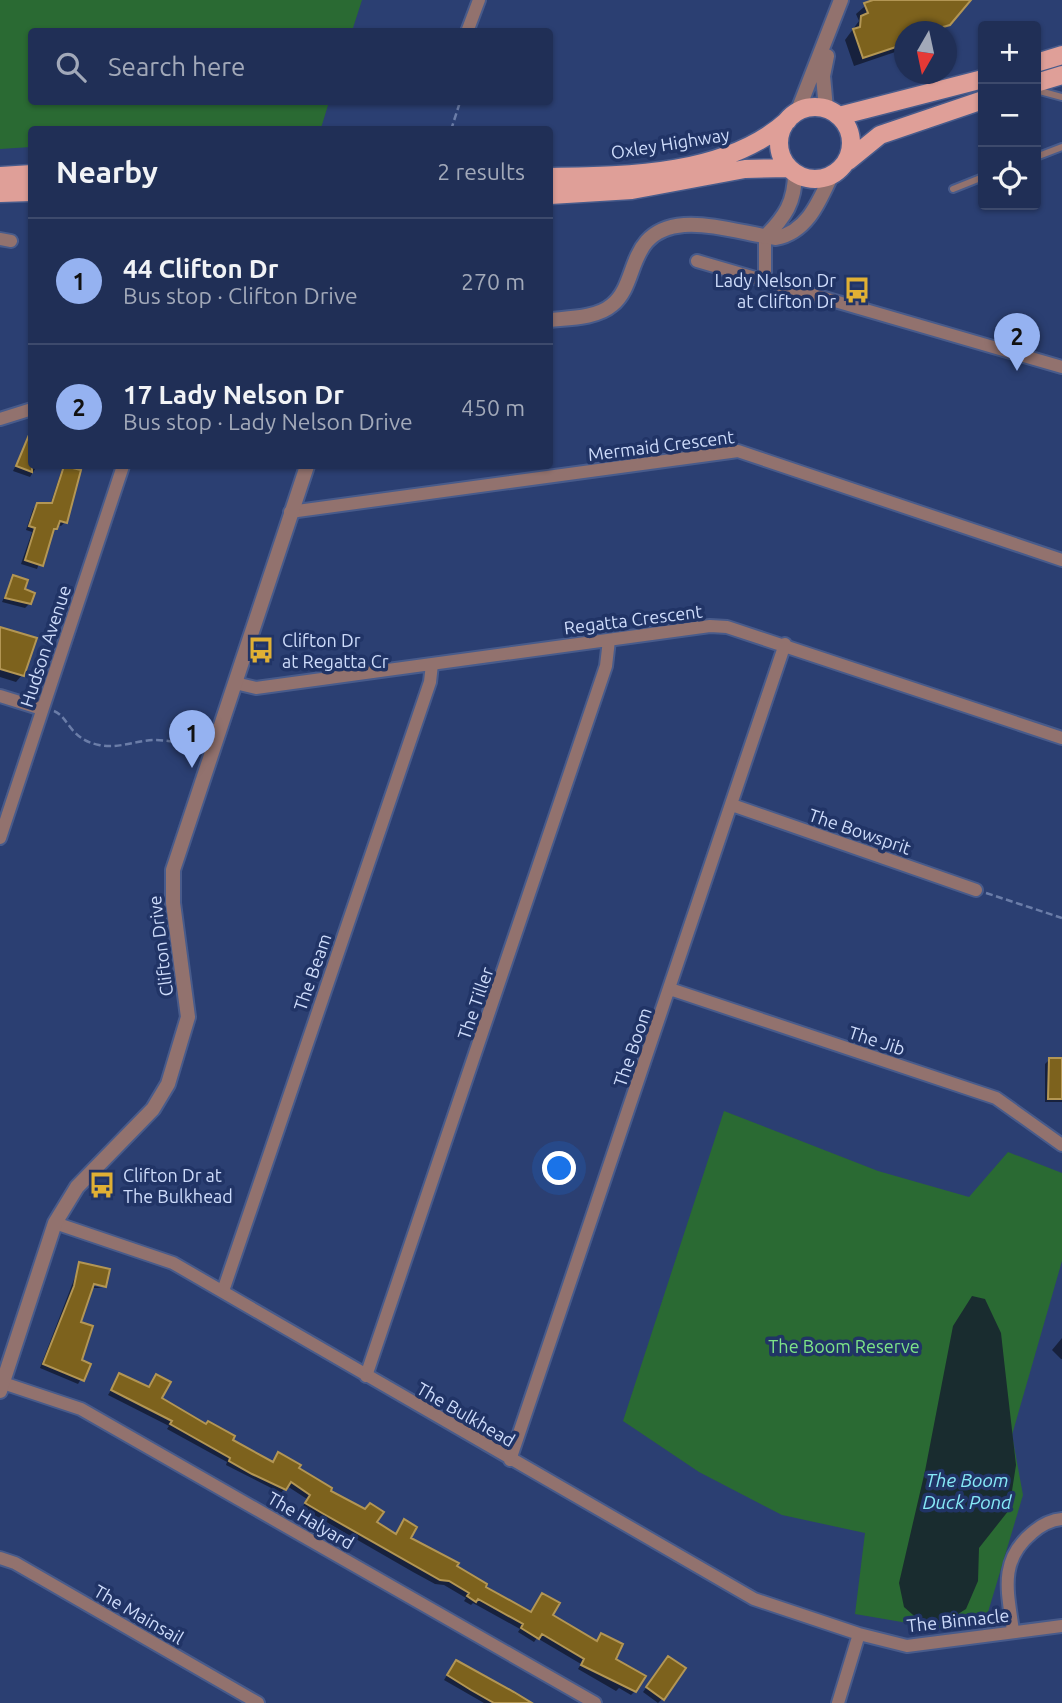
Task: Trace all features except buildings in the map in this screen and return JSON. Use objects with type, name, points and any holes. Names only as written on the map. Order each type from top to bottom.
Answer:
[{"type":"main road","points":[[1041,61],[1062,55]]},
{"type":"main road","points":[[1041,81],[1062,75]]},
{"type":"main road","points":[[832,113],[978,80]]},
{"type":"main road","points":[[553,195],[632,190],[745,169],[792,171],[812,179],[837,171],[867,142],[880,135],[978,102]]},
{"type":"main road","points":[[792,171],[783,159],[779,139],[792,117],[816,107],[832,113],[850,135],[849,156],[837,171]]},
{"type":"main road","name":"Oxley Highway","points":[[553,177],[636,172],[727,158],[770,137],[792,117]]},
{"type":"main road","points":[[0,176],[28,174]]},
{"type":"main road","points":[[0,193],[28,192]]},
{"type":"street","points":[[468,28],[479,0]]},
{"type":"street","points":[[832,113],[823,76],[841,0]]},
{"type":"street","points":[[792,117],[834,24]]},
{"type":"street","points":[[765,281],[765,237],[789,209],[795,192],[792,171]]},
{"type":"street","points":[[553,320],[587,314],[612,305],[624,289],[639,252],[660,233],[673,228],[699,226],[776,238],[795,232],[811,214],[837,171]]},
{"type":"street","points":[[697,261],[1062,367]]},
{"type":"street","points":[[0,419],[28,410]]},
{"type":"street","name":"Mermaid Crescent","points":[[290,512],[738,451],[1062,560]]},
{"type":"street","name":"Hudson Avenue","points":[[0,838],[122,469]]},
{"type":"street","name":"Clifton Drive","points":[[1,1387],[55,1223],[77,1187],[153,1109],[168,1084],[185,1035],[188,1017],[173,903],[173,870],[306,469]]},
{"type":"street","name":"Regatta Crescent","points":[[235,683],[256,688],[608,640],[727,627],[785,644],[1062,738]]},
{"type":"street","name":"The Tiller","points":[[366,1376],[606,666],[608,640]]},
{"type":"street","name":"The Boom","points":[[510,1460],[785,644]]},
{"type":"street","name":"The Beam","points":[[223,1291],[425,696],[432,664]]},
{"type":"street","points":[[0,696],[42,709]]},
{"type":"street","name":"The Bowsprit","points":[[732,805],[976,890]]},
{"type":"street","name":"The Jib","points":[[670,989],[996,1098],[1062,1145]]},
{"type":"street","name":"The Bulkhead","points":[[55,1223],[173,1263],[754,1599],[859,1634]]},
{"type":"street","name":"The Halyard","points":[[1,1387],[81,1409],[595,1703]]},
{"type":"street","points":[[1013,1631],[1008,1589],[1012,1554],[1038,1527],[1062,1519]]},
{"type":"street","name":"The Mainsail","points":[[0,1558],[15,1563],[258,1703]]},
{"type":"street","name":"The Binnacle","points":[[859,1634],[907,1646],[1062,1626]]},
{"type":"street","points":[[838,1703],[859,1634]]},
{"type":"lane","points":[[1041,91],[1062,97]]},
{"type":"lane","points":[[1041,155],[1062,147]]},
{"type":"lane","points":[[953,189],[978,179]]},
{"type":"path","points":[[452,126],[459,105]]},
{"type":"path","points":[[42,709],[56,711],[72,733],[96,745],[109,747],[161,741],[195,747]]},
{"type":"path","points":[[976,890],[1062,918]]},
{"type":"green space","points":[[0,0],[362,0],[353,28],[28,28],[28,105],[328,105],[322,126],[28,126],[28,147],[0,149]]},
{"type":"green space","name":"The Boom Reserve","points":[[724,1111],[878,1171],[969,1197],[1008,1152],[1062,1173],[1062,1261],[1012,1435],[1023,1495],[986,1619],[937,1628],[855,1614],[865,1533],[782,1515],[699,1472],[623,1421]]},
{"type":"water","name":"The Boom Duck Pond","points":[[972,1296],[985,1299],[1001,1333],[1016,1465],[1009,1510],[979,1548],[978,1581],[966,1609],[947,1621],[921,1622],[904,1607],[899,1583],[925,1471],[953,1326]]},
{"type":"place","name":"Lady Nelson Dr at Clifton Dr","points":[[857,290]]},
{"type":"place","name":"17 Lady Nelson Dr","points":[[1017,371]]},
{"type":"place","name":"Clifton Dr at Regatta Cr","points":[[261,650]]},
{"type":"place","name":"44 Clifton Dr","points":[[192,768]]},
{"type":"place","name":"Clifton Dr at The Bulkhead","points":[[102,1185]]}]
